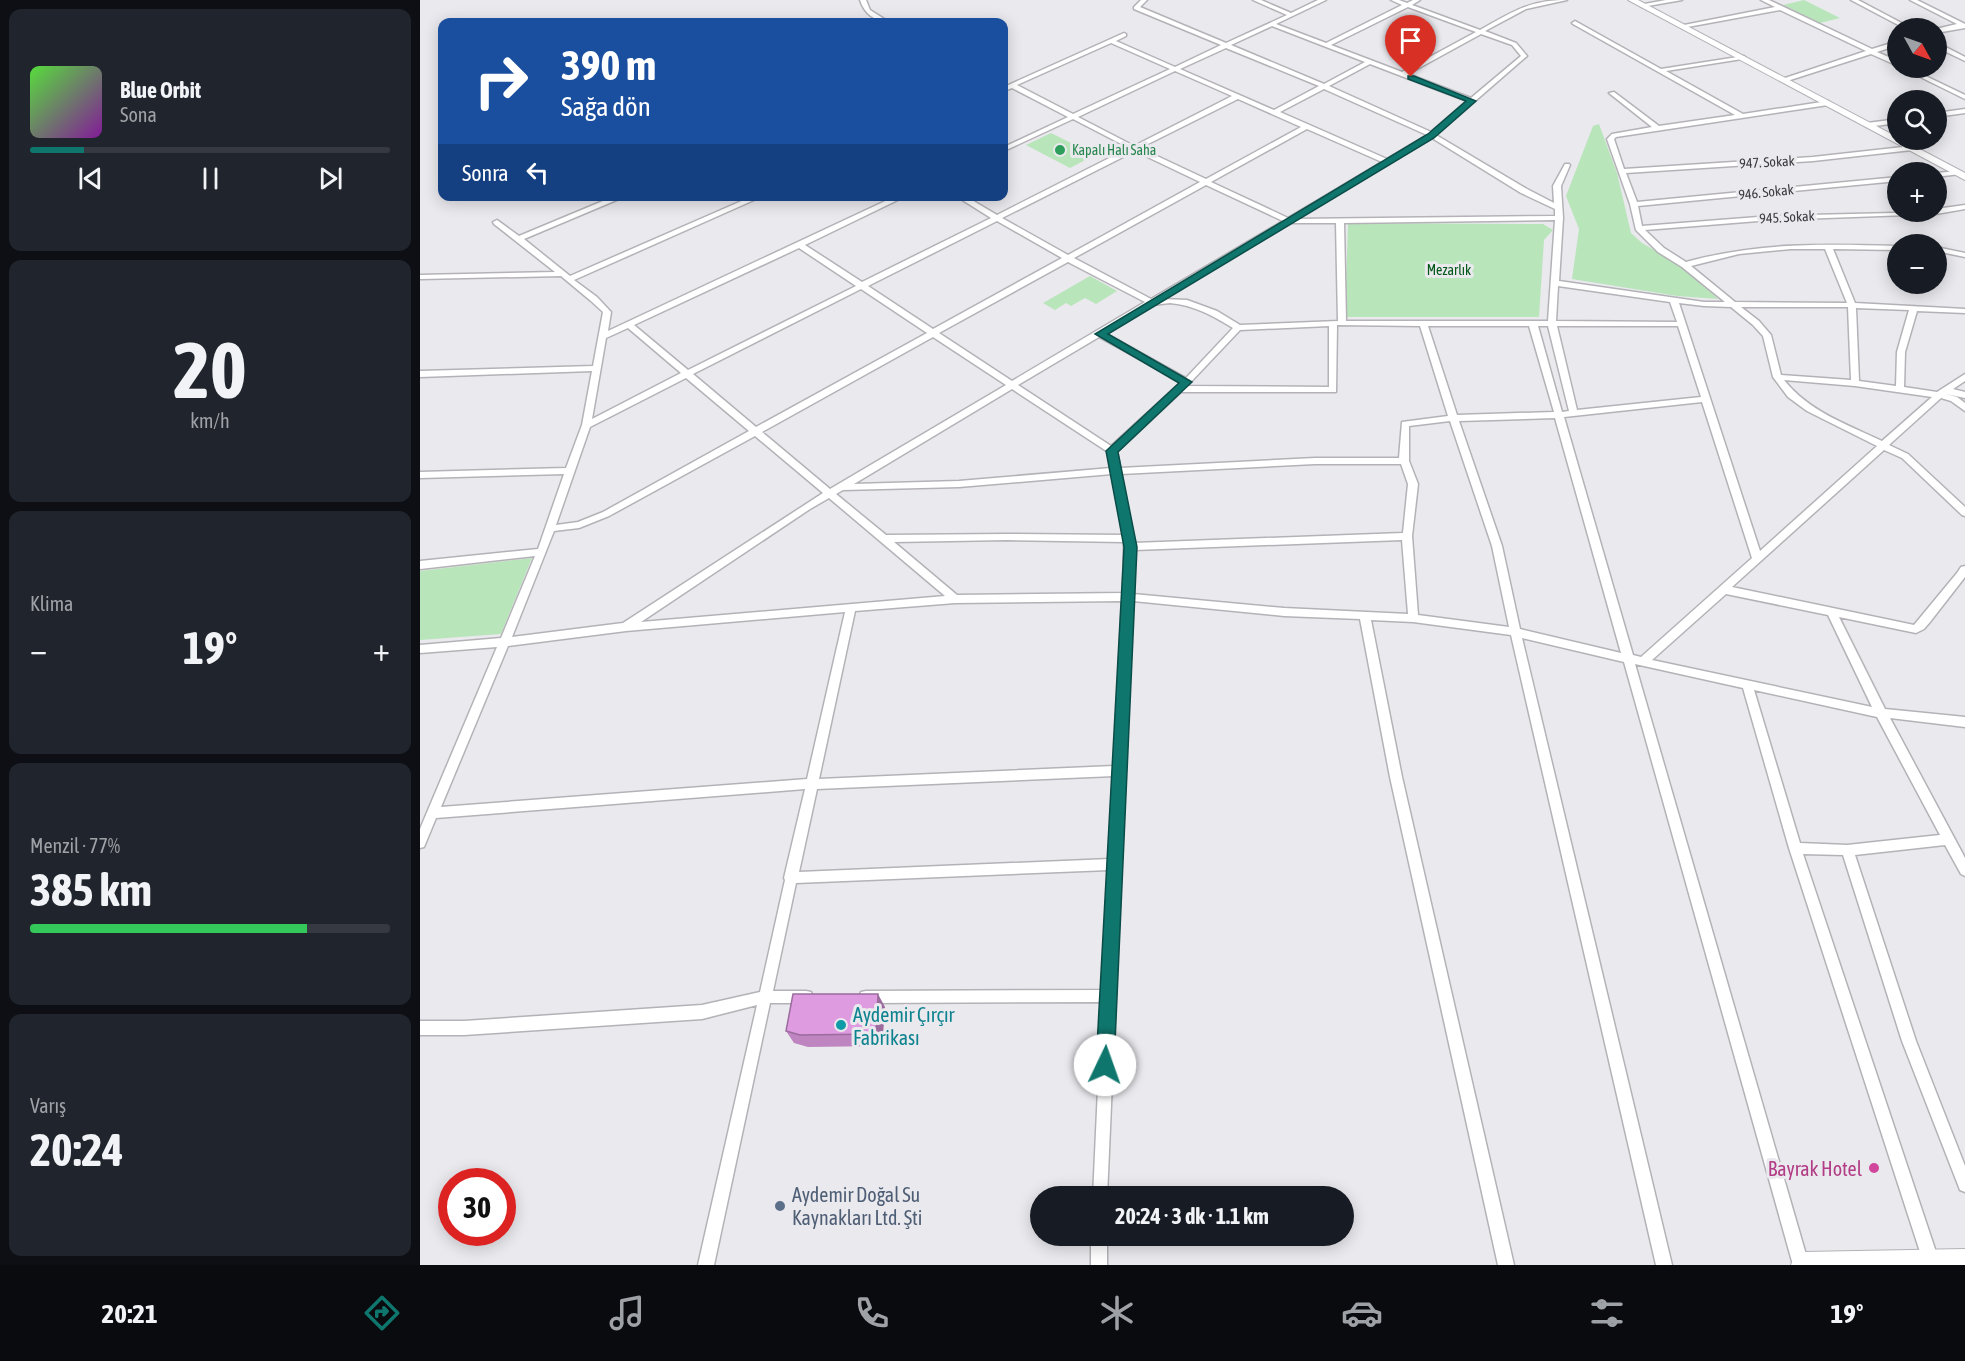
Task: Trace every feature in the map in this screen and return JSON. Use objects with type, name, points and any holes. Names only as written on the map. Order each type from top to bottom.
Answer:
[{"type":"highway","points":[[1803,1265],[1965,1262]]},
{"type":"street","points":[[863,0],[869,14],[878,18]]},
{"type":"street","points":[[1144,0],[1136,8],[1324,86],[1432,135],[1524,191],[1558,208]]},
{"type":"street","points":[[1256,0],[1292,15]]},
{"type":"street","points":[[1008,147],[1323,0]]},
{"type":"street","points":[[626,627],[830,494],[1432,135],[1524,56],[1515,44],[1394,0]]},
{"type":"street","points":[[1326,45],[1417,0]]},
{"type":"street","points":[[1404,73],[1479,31],[1536,4],[1564,0]]},
{"type":"street","points":[[1632,0],[1887,135]]},
{"type":"street","points":[[1642,5],[1679,0]]},
{"type":"street","points":[[1764,0],[1887,58]]},
{"type":"street","points":[[1854,0],[1889,18]]},
{"type":"street","points":[[1914,0],[1964,26]]},
{"type":"street","points":[[1682,26],[1781,8]]},
{"type":"street","points":[[1575,23],[1743,116]]},
{"type":"street","points":[[1271,24],[1472,101]]},
{"type":"street","points":[[1947,29],[1964,26]]},
{"type":"street","points":[[1008,87],[1124,35]]},
{"type":"street","points":[[1111,41],[1388,162]]},
{"type":"street","points":[[1784,80],[1887,47]]},
{"type":"street","points":[[1947,50],[1965,59]]},
{"type":"street","points":[[1663,70],[1742,57]]},
{"type":"street","points":[[1275,112],[1370,62]]},
{"type":"street","points":[[1926,78],[1965,97]]},
{"type":"street","points":[[1012,85],[1134,148],[1289,221],[1559,218]]},
{"type":"street","points":[[1612,93],[1656,127]]},
{"type":"street","points":[[586,425],[1238,96]]},
{"type":"street","points":[[1828,103],[1656,127],[1611,136],[1634,204],[1639,228],[1661,250],[1685,265],[1767,335],[1777,377],[1791,395],[1810,408],[1905,456],[1965,513]]},
{"type":"street","points":[[1947,113],[1965,111]]},
{"type":"street","points":[[1867,125],[1887,122]]},
{"type":"street","points":[[550,528],[566,529],[579,526],[606,514],[755,434],[1307,126]]},
{"type":"street","name":"947. Sokak","points":[[1622,171],[1813,159],[1894,150]]},
{"type":"street","points":[[1916,150],[1961,175]]},
{"type":"street","points":[[1567,165],[1557,186],[1559,218],[1552,324],[1574,414]]},
{"type":"street","name":"946. Sokak","points":[[1634,204],[1887,180]]},
{"type":"street","points":[[518,239],[610,201]]},
{"type":"street","points":[[420,277],[566,276],[740,201]]},
{"type":"street","points":[[602,337],[892,201]]},
{"type":"street","points":[[968,201],[1067,258],[1152,303],[1184,302],[1214,313],[1239,328],[1337,323],[1681,324]]},
{"type":"street","name":"945. Sokak","points":[[1947,210],[1965,207]]},
{"type":"street","name":"945. Sokak","points":[[1639,228],[1812,215],[1887,213]]},
{"type":"street","points":[[1179,389],[1333,390],[1340,221]]},
{"type":"street","points":[[420,843],[542,552],[586,425],[607,312],[594,298],[497,222]]},
{"type":"street","points":[[800,244],[1112,451],[1130,543],[1100,1186]]},
{"type":"street","points":[[1828,246],[1852,305],[1855,383]]},
{"type":"street","points":[[1685,265],[1770,247],[1887,248]]},
{"type":"street","points":[[1947,251],[1965,255]]},
{"type":"street","points":[[1554,283],[1674,301],[1734,305],[1852,305],[1965,311]]},
{"type":"street","points":[[1674,301],[1757,558]]},
{"type":"street","points":[[1900,389],[1901,352],[1914,308]]},
{"type":"street","points":[[1423,323],[1497,546],[1515,632],[1664,1265]]},
{"type":"street","points":[[1533,324],[1557,415],[1583,496],[1803,1265]]},
{"type":"street","points":[[629,325],[755,434],[955,599]]},
{"type":"street","points":[[1112,451],[1187,382],[1239,328]]},
{"type":"street","points":[[1100,334],[1187,382]]},
{"type":"street","points":[[420,374],[597,368]]},
{"type":"street","points":[[1777,377],[1965,394]]},
{"type":"street","points":[[1643,662],[1882,446],[1942,393],[1965,377]]},
{"type":"street","points":[[1942,393],[1965,408]]},
{"type":"street","points":[[1413,618],[1407,536],[1413,484],[1404,461],[1405,424],[1453,418],[1574,414],[1705,399]]},
{"type":"street","points":[[842,487],[994,482],[1116,471],[1315,461],[1404,461]]},
{"type":"street","points":[[420,475],[570,471]]},
{"type":"street","points":[[882,539],[1007,537],[1130,543],[1407,536]]},
{"type":"street","points":[[420,565],[542,552]]},
{"type":"street","points":[[1722,589],[1916,629],[1922,626],[1930,612],[1965,570]]},
{"type":"street","points":[[420,649],[506,642],[626,627],[955,599],[1127,597],[1284,612],[1413,618],[1515,632],[1881,713],[1965,722]]},
{"type":"street","points":[[706,1265],[851,608]]},
{"type":"street","points":[[1831,611],[1881,713],[1965,870]]},
{"type":"street","points":[[1365,617],[1396,777],[1506,1265]]},
{"type":"street","points":[[1747,684],[1795,848],[1932,1263]]},
{"type":"street","points":[[433,813],[812,784],[1119,771]]},
{"type":"street","points":[[1795,848],[1847,849],[1949,839]]},
{"type":"street","points":[[1847,849],[1909,1041],[1965,1185]]},
{"type":"street","points":[[790,878],[1115,864]]},
{"type":"street","points":[[847,997],[1109,996]]},
{"type":"street","points":[[420,1028],[464,1028],[702,1012],[764,997],[824,997]]},
{"type":"street","points":[[1099,1246],[1099,1265]]},
{"type":"green space","points":[[1804,0],[1840,18],[1820,23],[1783,5]]},
{"type":"green space","points":[[1599,124],[1617,173],[1631,233],[1642,243],[1684,267],[1718,299],[1677,296],[1572,279],[1579,229],[1566,196],[1593,126]]},
{"type":"green space","name":"Kapalı Halı Saha","points":[[1051,133],[1095,155],[1070,168],[1026,145]]},
{"type":"green space","name":"Mezarlık","points":[[1348,223],[1543,224],[1553,230],[1544,240],[1539,317],[1345,317]]},
{"type":"green space","points":[[1090,276],[1117,291],[1096,304],[1085,298],[1071,306],[1066,303],[1055,310],[1043,303]]},
{"type":"green space","points":[[532,558],[501,634],[420,640],[420,571]]},
{"type":"building","name":"Aydemir Çırçır Fabrikası","points":[[793,994],[878,994],[876,1034],[800,1035],[786,1031]]},
{"type":"place","name":"Kapalı Halı Saha","points":[[1060,150]]},
{"type":"place","name":"Aydemir Çırçır Fabrikası","points":[[841,1025]]},
{"type":"place","name":"Bayrak Hotel","points":[[1874,1168]]},
{"type":"place","name":"Aydemir Doğal Su Kaynakları Ltd. Şti","points":[[780,1206]]},
{"type":"route","points":[[1105,1065],[1130,547],[1112,451],[1187,382],[1100,334],[1431,136],[1472,101],[1411,77]]}]
